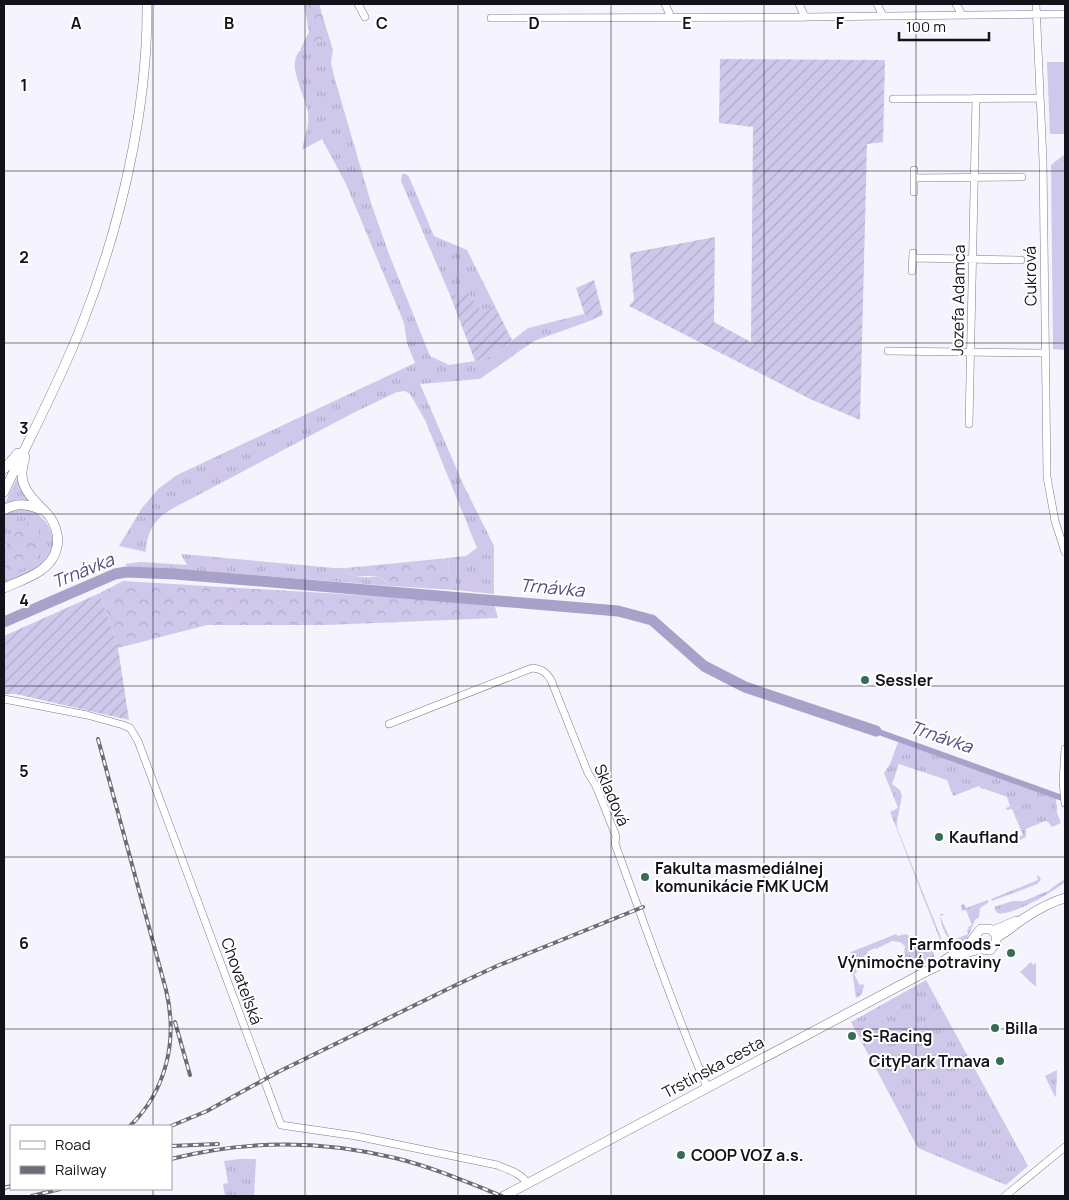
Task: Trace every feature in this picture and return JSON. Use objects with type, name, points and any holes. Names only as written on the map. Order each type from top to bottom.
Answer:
[{"type":"main road","points":[[4,492],[65,366],[82,326],[115,226],[134,137],[143,71],[147,4]]},
{"type":"main road","points":[[4,469],[10,464],[30,437]]},
{"type":"main road","points":[[4,588],[41,571],[50,563],[55,553],[57,534],[53,522],[28,493],[23,481],[22,467],[30,437]]},
{"type":"main road","points":[[4,510],[14,505],[23,504],[45,512]]},
{"type":"main road","name":"Trstínska cesta","points":[[995,934],[1061,899],[1065,891]]},
{"type":"main road","name":"Trstínska cesta","points":[[504,1196],[936,966],[980,949],[987,950],[993,948],[996,943],[995,934],[988,928],[981,929],[974,939],[936,966]]},
{"type":"main road","points":[[974,939],[980,949]]},
{"type":"street","points":[[358,4],[365,17]]},
{"type":"street","points":[[665,4],[672,17]]},
{"type":"street","points":[[799,4],[805,17]]},
{"type":"street","points":[[877,4],[883,16]]},
{"type":"street","points":[[956,4],[962,15]]},
{"type":"street","name":"Cukrová","points":[[1036,4],[1038,16],[1043,175],[1047,477],[1051,507],[1065,552]]},
{"type":"street","points":[[491,18],[1038,16],[1065,14]]},
{"type":"street","name":"Jozefa Adamca","points":[[969,424],[976,98]]},
{"type":"street","points":[[893,99],[1040,98]]},
{"type":"street","points":[[914,170],[914,192]]},
{"type":"street","points":[[914,178],[1022,177]]},
{"type":"street","points":[[912,271],[913,256],[972,260],[1022,260]]},
{"type":"street","points":[[888,350],[1045,353]]},
{"type":"street","name":"Cukrová","points":[[1059,535],[1065,543]]},
{"type":"street","name":"Skladová","points":[[389,724],[532,668],[540,669],[547,673],[616,836],[615,844],[636,902],[708,1087]]},
{"type":"street","name":"Chovateľská","points":[[4,699],[87,715],[130,728],[138,741],[281,1126],[364,1137],[498,1165],[519,1174],[528,1184]]},
{"type":"street","points":[[1065,748],[1063,787],[1065,803]]},
{"type":"street","points":[[1005,1196],[1065,1146]]},
{"type":"green space","points":[[304,4],[319,4],[329,37],[300,50],[309,32]]},
{"type":"green space","points":[[329,37],[333,50],[331,62],[334,76],[371,203],[389,254],[430,356],[449,365],[475,361],[492,356],[528,328],[584,314],[587,322],[534,341],[480,379],[420,384],[464,486],[494,546],[494,594],[457,590],[456,582],[449,575],[448,558],[466,556],[477,548],[425,420],[410,394],[405,391],[397,392],[353,413],[164,514],[149,533],[146,552],[119,546],[142,508],[158,489],[177,475],[415,363],[407,343],[404,323],[346,184],[322,139],[302,150],[308,126],[308,112],[297,80],[295,62],[301,50]]},
{"type":"green space","points":[[720,59],[885,60],[883,142],[867,144],[860,420],[810,399],[629,306],[634,300],[630,253],[715,237],[714,322],[751,342],[753,127],[719,123]]},
{"type":"green space","points":[[1047,62],[1065,62],[1065,134],[1050,134]]},
{"type":"green space","points":[[1065,154],[1065,350],[1053,349],[1051,165]]},
{"type":"green space","points":[[402,174],[406,174],[409,177],[434,236],[467,250],[495,306],[481,312],[468,293],[450,295],[401,181]]},
{"type":"green space","points":[[594,280],[603,315],[587,322],[576,288]]},
{"type":"green space","points":[[468,293],[481,311],[495,306],[512,340],[492,356],[475,361],[450,295]]},
{"type":"green space","points":[[19,474],[32,503],[4,507],[4,505]]},
{"type":"green space","points":[[21,508],[30,510],[45,521],[50,528],[53,545],[50,554],[41,567],[4,584],[4,576],[36,559],[9,537],[4,547],[4,516],[13,510]]},
{"type":"green space","points":[[21,523],[29,523],[37,529],[41,540],[40,551],[32,563],[4,576],[4,553],[7,539],[10,533]]},
{"type":"green space","points":[[181,554],[346,568],[345,571],[358,576],[379,576],[391,586],[191,570],[129,568],[125,564],[141,562],[187,565]]},
{"type":"green space","points":[[448,558],[449,575],[456,582],[457,590],[391,586],[379,576],[355,576],[345,571],[346,568]]},
{"type":"green space","points":[[123,581],[494,603],[498,618],[326,625],[207,625],[118,648],[100,593]]},
{"type":"green space","points":[[100,593],[118,648],[129,720],[16,694],[4,694],[4,636]]},
{"type":"green space","points":[[898,742],[1056,798],[1057,813],[1061,823],[1052,827],[1045,821],[1026,829],[1026,837],[1020,840],[1018,837],[1023,835],[1012,809],[1007,810],[1006,808],[1010,806],[1007,797],[982,789],[979,786],[953,796],[947,780],[899,764],[892,784],[900,790],[902,796],[897,828],[944,945],[944,950],[890,812],[898,808],[884,773],[890,764]]},
{"type":"green space","points":[[1037,875],[1041,880],[1037,884],[992,901],[991,899],[1038,880]]},
{"type":"green space","points":[[1065,879],[1065,882],[1051,892],[1022,908],[997,913],[994,907],[1013,901],[1024,901],[1050,890]]},
{"type":"green space","points":[[988,900],[989,902],[980,908],[979,917],[975,920],[967,939],[956,946],[953,944],[947,936],[940,916],[951,941],[968,934],[968,927],[972,925],[966,910],[962,911],[961,905],[964,904],[966,908]]},
{"type":"green space","points":[[896,934],[898,936],[906,934],[933,952],[935,956],[915,967],[906,962],[904,956],[905,946],[900,942],[892,941],[867,952],[868,954],[860,959],[856,965],[857,972],[854,974],[860,985],[863,984],[864,986],[861,995],[856,998],[851,952]]},
{"type":"green space","points":[[1031,962],[1033,965],[1036,963],[1036,987],[1020,972]]},
{"type":"green space","points":[[926,980],[1028,1166],[1006,1185],[918,1148],[851,1022]]},
{"type":"green space","points":[[1057,1070],[1056,1096],[1055,1097],[1045,1076]]},
{"type":"green space","points":[[256,1159],[254,1196],[225,1196],[223,1184],[228,1183],[224,1161]]},
{"type":"waterway","name":"Trnávka","points":[[4,622],[115,574],[126,572],[175,574],[618,611],[652,620],[704,666],[745,687],[876,731]]},
{"type":"waterway","name":"Trnávka","points":[[876,731],[1065,799]]},
{"type":"railway","points":[[98,739],[166,990],[171,1027],[170,1045],[161,1080],[143,1112],[131,1125]]},
{"type":"railway","points":[[172,1126],[207,1111],[278,1072],[456,985],[497,966],[643,907]]},
{"type":"railway","points":[[175,1022],[190,1075]]},
{"type":"railway","points":[[172,1146],[218,1144]]},
{"type":"railway","points":[[172,1159],[227,1148],[255,1146],[311,1145],[339,1148],[367,1152],[409,1162],[449,1175],[502,1196]]},
{"type":"railway","points":[[4,1188],[10,1186]]},
{"type":"railway","points":[[32,1196],[56,1190]]},
{"type":"place","name":"Sessler","points":[[865,680]]},
{"type":"place","name":"Kaufland","points":[[939,837]]},
{"type":"place","name":"Fakulta masmediálnej komunikácie FMK UCM","points":[[645,877]]},
{"type":"place","name":"Farmfoods - Výnimočné potraviny","points":[[1011,953]]},
{"type":"place","name":"Billa","points":[[995,1028]]},
{"type":"place","name":"S-Racing","points":[[852,1036]]},
{"type":"place","name":"CityPark Trnava","points":[[1000,1061]]},
{"type":"place","name":"COOP VOZ a.s.","points":[[681,1155]]}]
